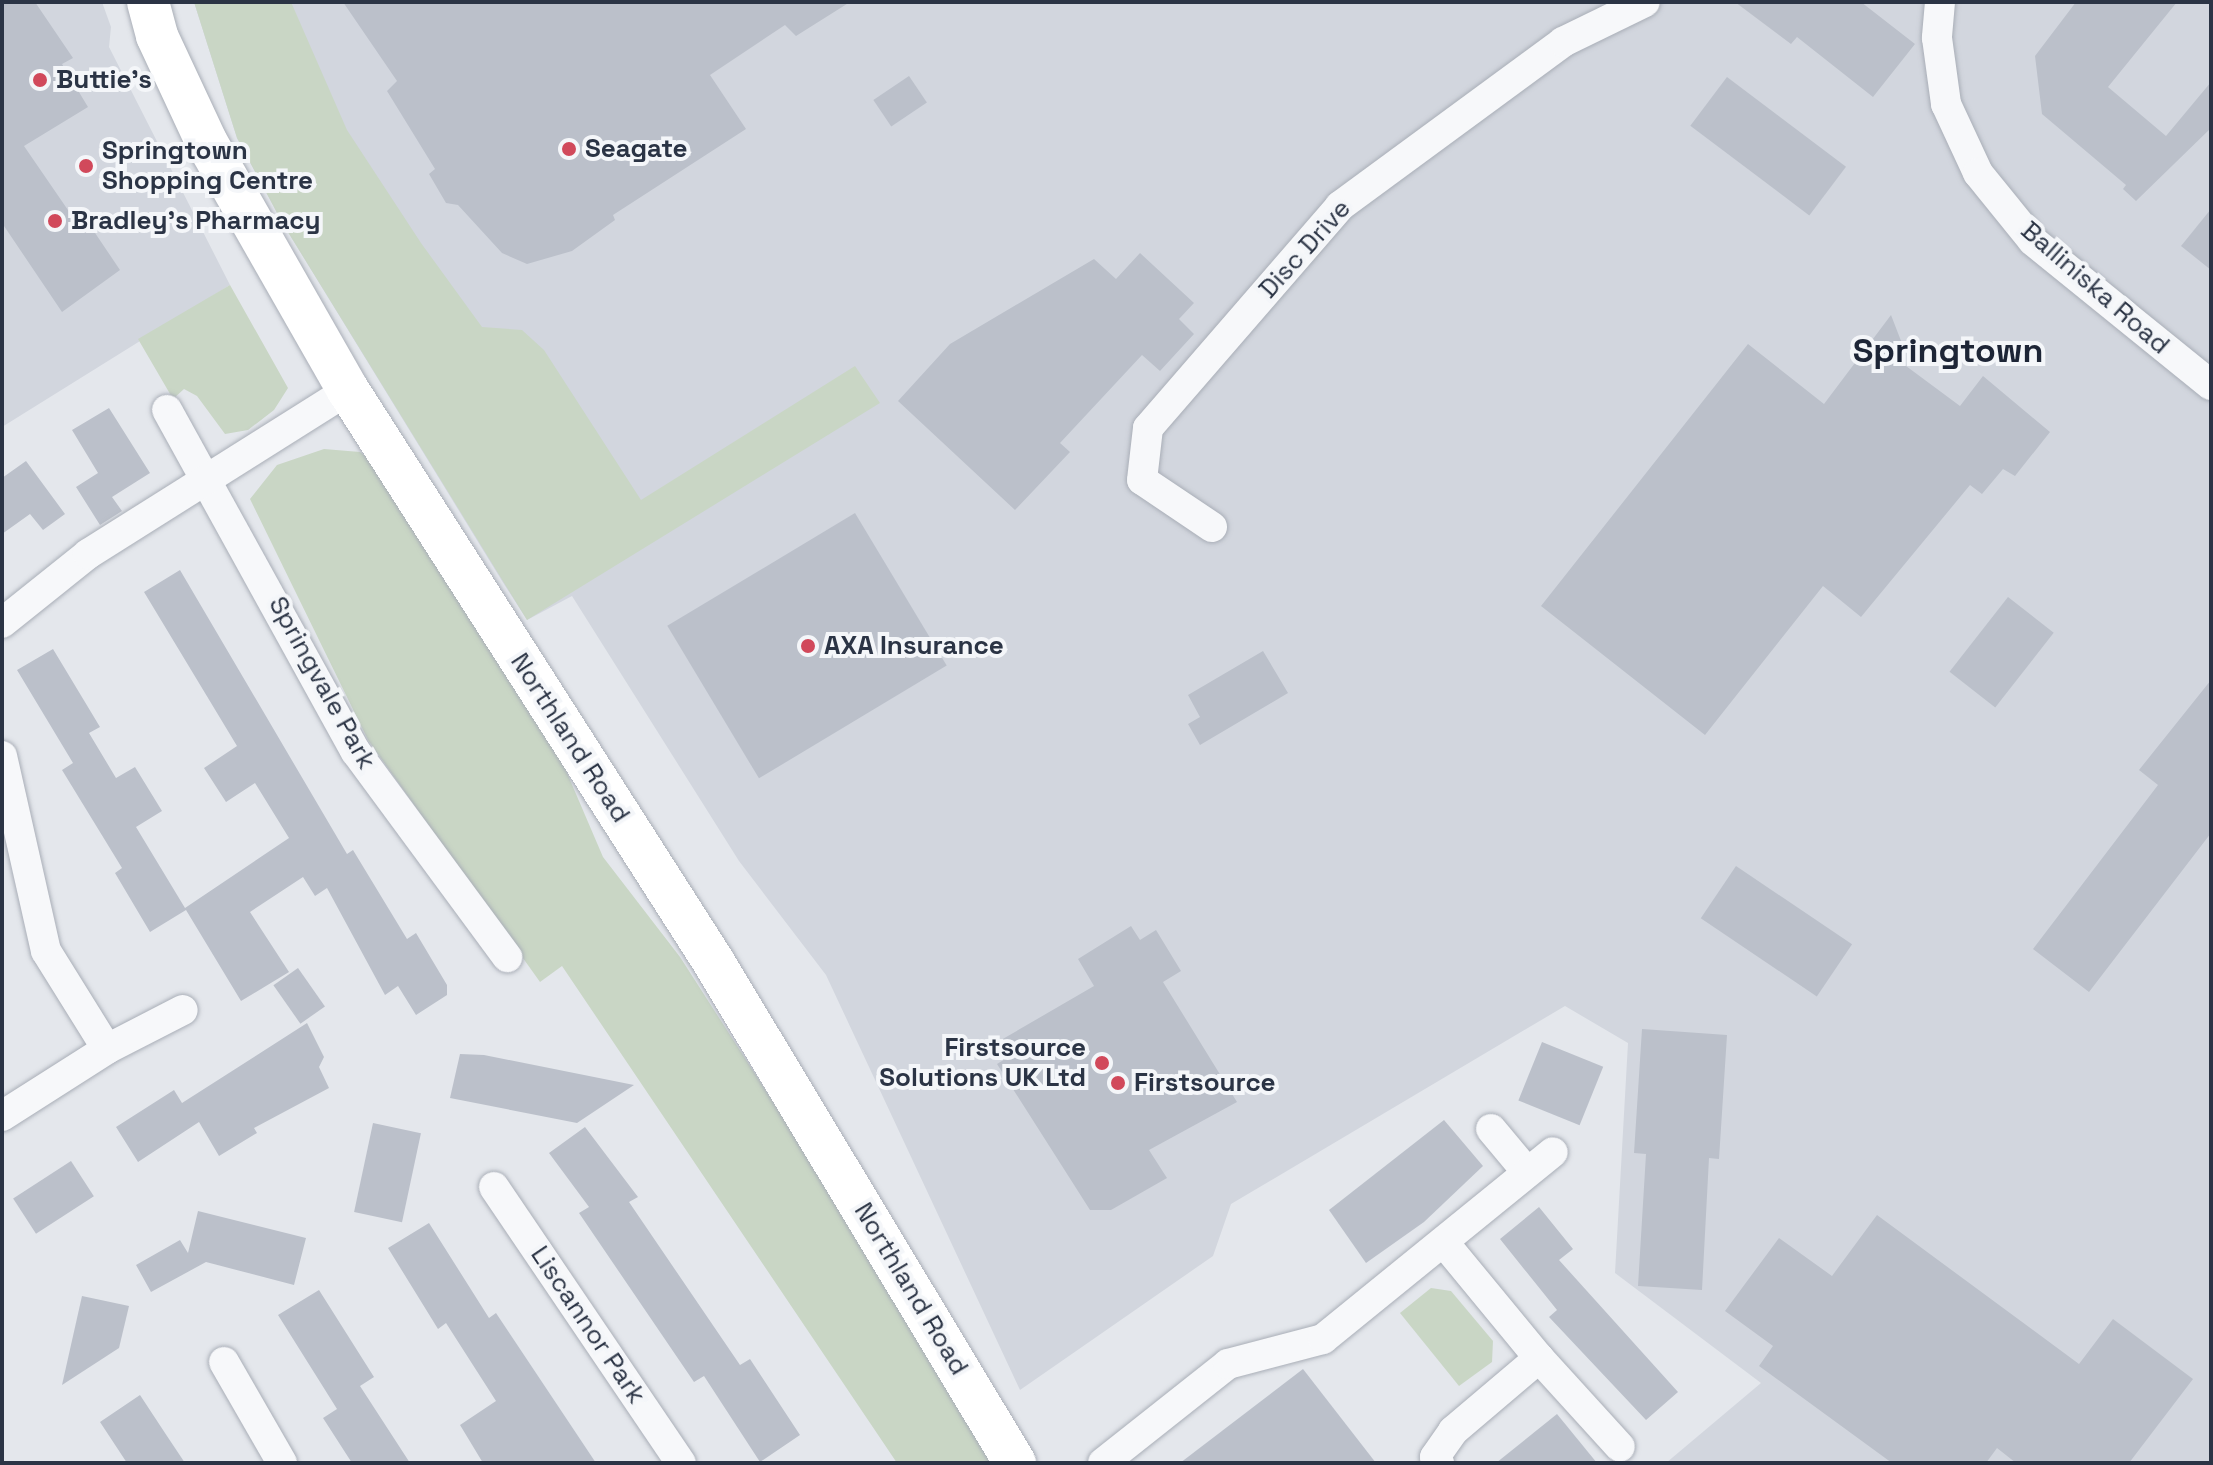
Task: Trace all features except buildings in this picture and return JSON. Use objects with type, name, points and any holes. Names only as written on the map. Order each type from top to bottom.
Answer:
[{"type":"main road","name":"Northland Road","points":[[148,2],[157,36],[207,143],[348,390],[713,961],[1015,1463]]},
{"type":"street","name":"Disc Drive","points":[[1212,527],[1142,480],[1148,428],[1340,206],[1563,42],[1645,2]]},
{"type":"street","name":"Balliniska Road","points":[[1940,2],[1937,38],[1946,104],[1978,173],[2033,241],[2211,385]]},
{"type":"street","points":[[2,623],[88,554],[348,390]]},
{"type":"street","name":"Springvale Park","points":[[167,410],[356,752],[507,957]]},
{"type":"street","points":[[2,756],[46,951],[107,1049]]},
{"type":"street","points":[[2,1116],[107,1049],[183,1010]]},
{"type":"street","points":[[1491,1129],[1527,1172]]},
{"type":"street","points":[[1103,1463],[1228,1364],[1323,1339],[1445,1244],[1553,1152]]},
{"type":"street","name":"Liscannor Park","points":[[494,1187],[681,1463]]},
{"type":"street","points":[[1445,1244],[1539,1358],[1620,1447]]},
{"type":"street","points":[[1439,1463],[1435,1457],[1453,1431],[1539,1358]]},
{"type":"street","points":[[224,1362],[282,1463]]},
{"type":"shaded area","name":"Springtown Shopping Centre","points":[[2,2],[102,2],[111,27],[109,47],[230,285],[2,427]]},
{"type":"shaded area","points":[[194,2],[2211,2],[2211,1463],[1666,1463],[1761,1383],[1615,1273],[1628,1043],[1565,1006],[1231,1204],[1213,1256],[1020,1390],[826,975],[739,861],[572,596],[527,620],[283,224],[237,138]]},
{"type":"green space","points":[[194,2],[291,2],[347,130],[421,243],[482,327],[522,330],[544,350],[641,500],[855,366],[880,403],[527,620],[283,224],[237,138]]},
{"type":"green space","points":[[230,285],[288,388],[274,410],[248,430],[225,434],[197,396],[184,389],[173,399],[138,339]]},
{"type":"green space","points":[[324,449],[360,452],[374,463],[564,766],[603,857],[680,957],[1005,1463],[897,1463],[562,966],[540,982],[368,740],[250,499],[277,465]]},
{"type":"green space","points":[[1431,1288],[1451,1291],[1493,1341],[1492,1362],[1459,1386],[1400,1313]]},
{"type":"place","name":"Buttie's","points":[[40,80]]},
{"type":"place","name":"Seagate","points":[[569,149]]},
{"type":"place","name":"Springtown Shopping Centre","points":[[86,166]]},
{"type":"place","name":"Bradley's Pharmacy","points":[[55,221]]},
{"type":"place","name":"AXA Insurance","points":[[808,646]]},
{"type":"place","name":"Firstsource Solutions UK Ltd","points":[[1102,1063]]},
{"type":"place","name":"Firstsource","points":[[1118,1083]]},
{"type":"district","name":"Springtown","points":[[1948,351]]}]
